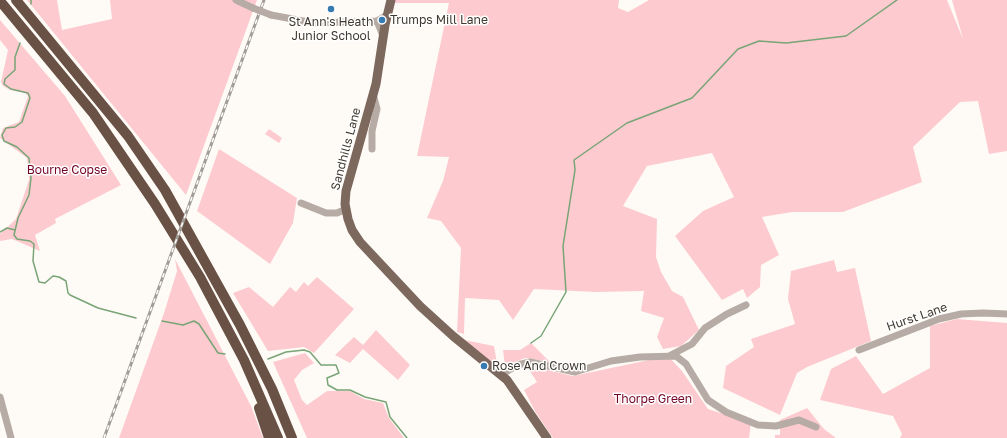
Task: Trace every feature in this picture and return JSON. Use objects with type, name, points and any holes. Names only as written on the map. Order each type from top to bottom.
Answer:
[{"type":"highway","points":[[16,0],[118,124],[165,190],[240,325],[272,389],[292,438]]},
{"type":"highway","points":[[0,1],[93,113],[155,204],[200,277],[251,375],[278,438]]},
{"type":"highway","points":[[251,375],[269,438]]},
{"type":"main road","name":"Sandhills Lane","points":[[391,0],[386,15],[373,94],[349,178],[345,199],[346,209],[352,230],[360,242],[420,306],[453,336],[501,375],[547,438]]},
{"type":"street","points":[[236,0],[271,15],[314,22],[377,21],[386,15]]},
{"type":"street","points":[[377,21],[383,36]]},
{"type":"street","points":[[372,149],[372,131],[377,109],[373,94]]},
{"type":"street","points":[[301,204],[326,213],[337,213],[346,209]]},
{"type":"street","points":[[668,356],[692,344],[705,328],[727,314],[746,305]]},
{"type":"street","name":"Hurst Lane","points":[[859,350],[939,319],[961,314],[1007,314]]},
{"type":"street","points":[[501,375],[517,365],[530,362],[574,372],[611,361],[640,357],[676,356],[686,364],[708,400],[726,412],[758,425],[776,426],[800,420],[816,428]]},
{"type":"street","points":[[0,397],[11,438]]},
{"type":"green space","points":[[27,0],[57,0],[62,30],[112,19],[110,0],[257,0],[186,195]]},
{"type":"green space","points":[[395,0],[619,0],[618,8],[628,12],[649,0],[947,0],[963,39],[952,0],[1007,0],[1007,151],[989,154],[978,101],[960,102],[913,147],[922,182],[843,212],[792,212],[762,217],[779,255],[761,265],[760,287],[747,298],[743,289],[722,300],[675,236],[703,211],[734,197],[712,153],[647,166],[623,206],[657,219],[656,257],[661,272],[672,291],[683,297],[699,330],[681,346],[663,349],[657,337],[664,318],[641,311],[644,291],[596,292],[534,289],[513,320],[499,300],[465,298],[464,334],[457,332],[461,248],[441,221],[427,218],[443,181],[449,157],[417,156],[449,3],[394,3]]},
{"type":"green space","name":"Bourne Copse","points":[[0,20],[65,96],[121,185],[55,219],[56,223],[35,235],[40,251],[12,239],[0,241],[0,234],[16,219],[29,180],[27,158],[0,138],[3,128],[19,122],[28,96],[25,93],[10,90],[3,86],[1,82],[8,50],[0,40]]},
{"type":"green space","points":[[269,129],[282,138],[279,143],[265,134]]},
{"type":"green space","points":[[219,149],[297,198],[293,223],[270,264],[197,211]]},
{"type":"green space","points":[[175,259],[251,406],[263,438],[119,438],[164,313],[177,271]]},
{"type":"green space","points":[[834,260],[837,272],[855,268],[871,341],[807,367],[797,373],[780,415],[723,388],[726,366],[754,347],[751,339],[795,324],[788,299],[791,271]]},
{"type":"green space","points":[[317,277],[354,309],[314,353],[304,347],[268,351],[233,293],[249,287],[273,307],[290,287],[296,292],[304,282],[308,286]]},
{"type":"green space","points":[[957,319],[1007,323],[1007,438],[900,438],[902,434],[893,416],[820,400],[831,369],[856,356],[883,394],[930,368],[930,326]]},
{"type":"green space","points":[[376,330],[410,365],[398,380],[363,349],[350,363],[335,355],[354,337],[363,345]]},
{"type":"green space","points":[[464,340],[494,346],[498,369]]},
{"type":"green space","points":[[531,343],[550,362],[525,358],[505,366],[503,350],[520,350]]},
{"type":"green space","points":[[305,353],[314,363],[302,370],[294,380],[302,400],[307,405],[327,391],[350,391],[364,399],[383,403],[389,418],[404,438],[307,438],[273,362]]},
{"type":"green space","name":"Thorpe Green","points":[[668,356],[682,371],[708,409],[751,423],[749,438],[553,438],[536,413],[524,390],[537,382],[526,365],[573,376]]},
{"type":"green space","points":[[807,408],[824,429],[836,438],[775,438],[775,435],[780,435],[780,420]]},
{"type":"waterway","points":[[531,343],[541,336],[566,292],[563,246],[575,170],[574,160],[627,123],[692,98],[738,49],[759,41],[786,43],[846,36],[897,0]]},
{"type":"waterway","points":[[2,135],[6,128],[15,127],[22,122],[30,98],[28,93],[11,89],[4,84],[5,79],[15,70],[15,57],[20,43]]},
{"type":"waterway","points":[[2,135],[4,141],[17,147],[29,158],[31,178],[29,195],[18,218],[14,235],[17,239],[30,241],[34,244],[33,261],[39,282],[45,283],[53,276],[59,277],[66,281],[68,293],[70,295],[98,308],[136,318]]},
{"type":"waterway","points":[[0,232],[7,228],[15,230]]},
{"type":"waterway","points":[[162,321],[183,325],[194,321],[199,324],[218,353],[225,354]]},
{"type":"waterway","points":[[268,359],[286,352],[304,350],[310,352],[321,365],[336,365],[339,373],[327,378],[328,385],[337,390],[350,390],[365,397],[386,402],[390,417],[407,438]]},
{"type":"railway","points":[[104,438],[264,0]]},
{"type":"place","name":"St Ann's Heath Junior School","points":[[331,9]]},
{"type":"place","name":"Trumps Mill Lane","points":[[382,20]]},
{"type":"place","name":"Rose And Crown","points":[[484,366]]}]
